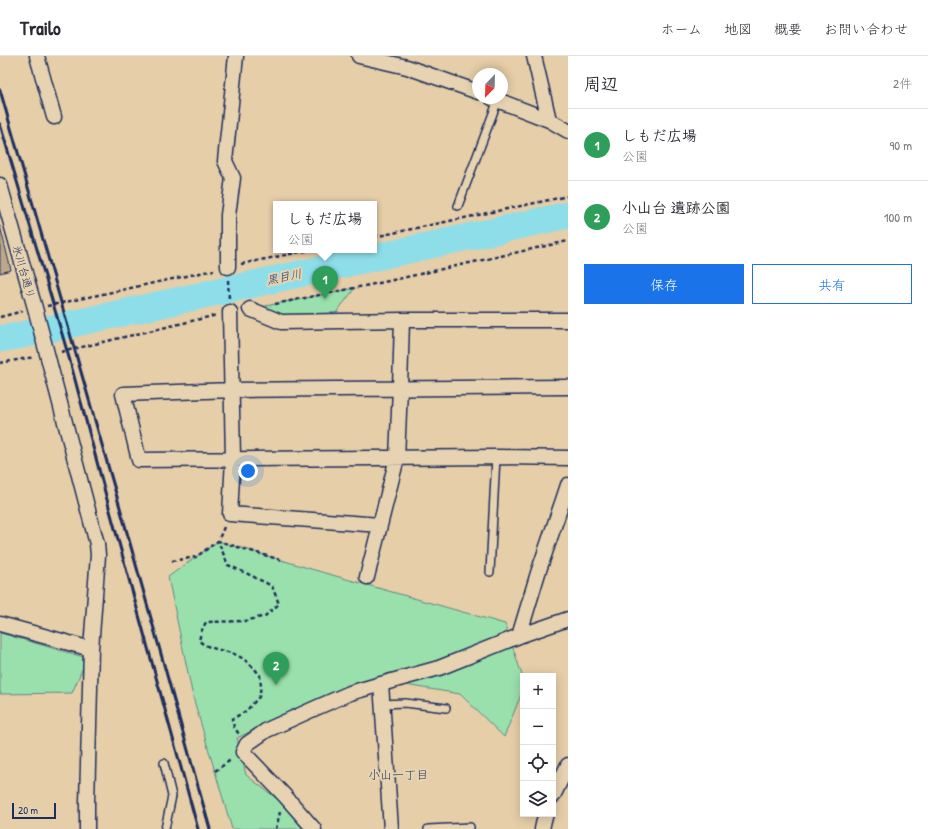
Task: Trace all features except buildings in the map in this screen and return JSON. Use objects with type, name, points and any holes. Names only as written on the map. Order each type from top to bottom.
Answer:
[{"type":"street","points":[[37,56],[54,117]]},
{"type":"street","points":[[228,267],[228,215],[233,178],[225,161],[236,56]]},
{"type":"street","points":[[359,56],[374,57],[472,90]]},
{"type":"street","points":[[539,57],[549,120]]},
{"type":"street","points":[[508,104],[549,120],[568,130]]},
{"type":"street","name":"氷川台通り","points":[[0,185],[97,544],[98,555],[91,649],[87,829]]},
{"type":"street","points":[[250,309],[281,322],[568,320]]},
{"type":"street","points":[[230,312],[233,459],[230,514],[380,525]]},
{"type":"street","points":[[367,577],[397,458],[402,320]]},
{"type":"street","points":[[568,387],[232,390],[123,394],[139,460],[496,457],[568,458]]},
{"type":"street","points":[[519,636],[538,573],[568,485]]},
{"type":"street","points":[[314,829],[280,791],[245,748],[268,730],[350,693],[439,668],[519,636],[568,619]]},
{"type":"street","points":[[0,624],[91,649]]},
{"type":"street","points":[[381,684],[391,829]]},
{"type":"street","points":[[556,790],[568,765]]},
{"type":"street","points":[[542,829],[545,817]]},
{"type":"lane","points":[[458,206],[493,104]]},
{"type":"lane","points":[[490,572],[496,457]]},
{"type":"lane","points":[[382,704],[405,703],[446,708]]},
{"type":"lane","points":[[164,763],[172,796],[165,829]]},
{"type":"lane","points":[[428,829],[470,829]]},
{"type":"path","points":[[377,235],[568,196]]},
{"type":"path","points":[[272,305],[568,241]]},
{"type":"path","points":[[0,317],[296,253]]},
{"type":"path","points":[[0,363],[230,312],[228,267]]},
{"type":"path","points":[[218,541],[284,561]]},
{"type":"path","points":[[172,561],[196,557],[218,541]]},
{"type":"path","points":[[215,771],[245,748],[234,727],[232,719],[246,711],[259,697],[261,686],[260,675],[246,660],[232,653],[205,646],[199,641],[201,632],[206,622],[245,620],[265,616],[279,604],[272,586],[228,565],[218,541]]},
{"type":"green space","points":[[355,288],[329,322],[281,322],[250,309]]},
{"type":"green space","points":[[218,541],[505,624],[521,673],[520,673],[520,697],[504,737],[460,694],[375,680],[276,719],[237,738],[246,775],[289,808],[306,829],[232,829],[193,697],[168,577]]},
{"type":"green space","points":[[0,633],[87,658],[72,693],[0,694]]},
{"type":"waterway","name":"黒目川","points":[[0,339],[568,215]]},
{"type":"railway","points":[[0,90],[119,504],[210,829]]},
{"type":"railway","points":[[0,124],[70,361],[198,829]]},
{"type":"place","name":"しもだ広場","points":[[325,299]]},
{"type":"place","name":"小山台 遺跡公園","points":[[276,685]]},
{"type":"district","name":"小山一丁目","points":[[398,775]]}]
